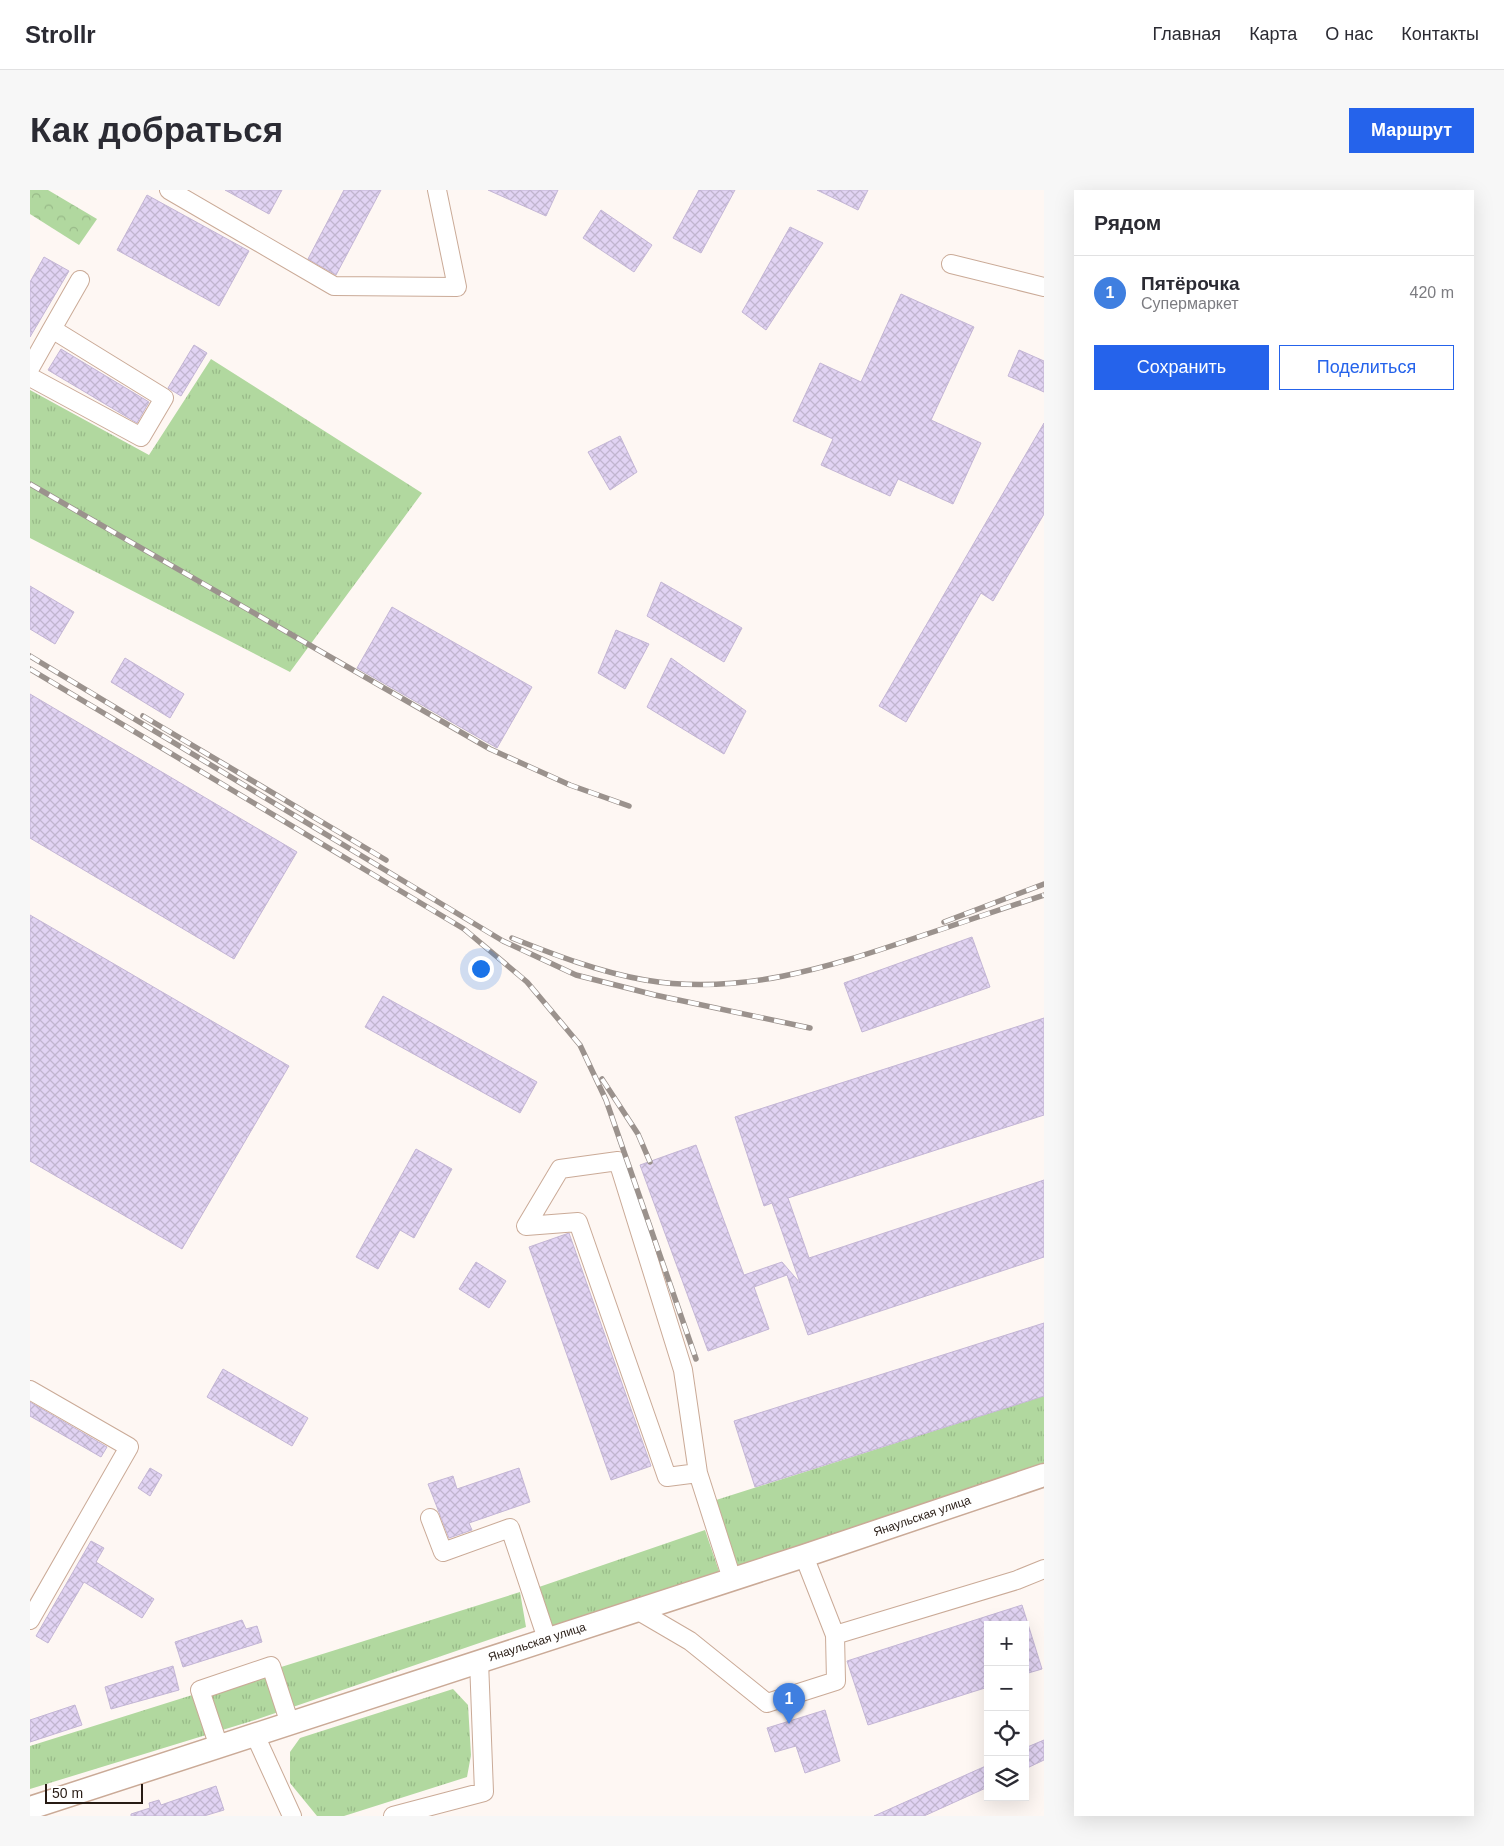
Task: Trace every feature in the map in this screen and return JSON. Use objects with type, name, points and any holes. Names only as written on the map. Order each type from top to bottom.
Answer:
[{"type":"main road","name":"Янаульская улица","points":[[30,1808],[804,1556],[1044,1475]]},
{"type":"lane","points":[[169,190],[334,286],[457,287],[437,190]]},
{"type":"lane","points":[[952,264],[1044,287]]},
{"type":"lane","points":[[30,368],[80,280]]},
{"type":"lane","points":[[30,377],[141,437],[164,398],[52,329]]},
{"type":"lane","points":[[698,1473],[667,1477],[578,1222],[526,1226],[560,1169],[618,1161],[683,1370],[698,1473],[732,1579]]},
{"type":"lane","points":[[30,1390],[129,1447],[30,1620]]},
{"type":"lane","points":[[430,1518],[443,1552],[510,1528],[547,1639]]},
{"type":"lane","points":[[637,1610],[690,1641],[767,1703],[836,1681],[835,1635],[804,1556]]},
{"type":"lane","points":[[835,1635],[1017,1580],[1044,1569]]},
{"type":"lane","points":[[393,1816],[484,1792],[479,1662]]},
{"type":"lane","points":[[219,1747],[200,1690],[271,1666],[290,1724]]},
{"type":"lane","points":[[256,1735],[292,1816]]},
{"type":"green space","points":[[30,190],[48,190],[97,219],[79,245],[30,214]]},
{"type":"green space","points":[[211,359],[422,493],[290,672],[30,538],[30,390],[149,455]]},
{"type":"green space","points":[[1044,1396],[1044,1467],[736,1566],[713,1501]]},
{"type":"green space","points":[[705,1530],[721,1577],[555,1634],[539,1587]]},
{"type":"green space","points":[[520,1592],[526,1627],[255,1720],[30,1789],[30,1746]]},
{"type":"green space","points":[[453,1689],[468,1705],[471,1755],[467,1777],[344,1816],[317,1816],[290,1783],[290,1752],[300,1738]]},
{"type":"building","points":[[225,190],[282,190],[269,214]]},
{"type":"building","points":[[344,190],[381,190],[336,275],[308,259]]},
{"type":"building","points":[[488,190],[558,190],[546,216]]},
{"type":"building","points":[[699,190],[735,190],[701,253],[673,238]]},
{"type":"building","points":[[817,190],[868,190],[858,210]]},
{"type":"building","points":[[147,195],[249,251],[219,306],[117,250]]},
{"type":"building","points":[[601,210],[652,245],[634,272],[583,238]]},
{"type":"building","points":[[790,227],[823,243],[766,330],[742,312]]},
{"type":"building","points":[[44,257],[69,271],[30,337],[30,282]]},
{"type":"building","points":[[901,294],[974,327],[931,420],[981,443],[953,504],[898,479],[890,496],[821,465],[833,439],[793,421],[820,363],[861,382]]},
{"type":"building","points":[[194,345],[207,353],[181,396],[168,388]]},
{"type":"building","points":[[61,349],[149,402],[137,423],[48,370]]},
{"type":"building","points":[[1019,350],[1044,361],[1044,392],[1008,376]]},
{"type":"building","points":[[1044,423],[1044,514],[993,601],[981,593],[906,722],[879,706]]},
{"type":"building","points":[[620,436],[637,472],[610,490],[588,452]]},
{"type":"building","points":[[661,582],[742,628],[724,662],[647,616]]},
{"type":"building","points":[[30,586],[74,612],[55,644],[30,629]]},
{"type":"building","points":[[392,607],[532,687],[497,748],[357,668]]},
{"type":"building","points":[[616,630],[649,644],[625,689],[598,673]]},
{"type":"building","points":[[125,658],[184,694],[170,718],[111,682]]},
{"type":"building","points":[[671,658],[746,711],[724,754],[647,707]]},
{"type":"building","points":[[30,694],[297,852],[234,959],[30,838]]},
{"type":"building","points":[[30,915],[289,1066],[182,1249],[30,1161]]},
{"type":"building","points":[[972,937],[990,987],[862,1032],[844,983]]},
{"type":"building","points":[[383,996],[537,1082],[520,1113],[365,1027]]},
{"type":"building","points":[[1044,1018],[1044,1115],[788,1198],[809,1258],[1044,1180],[1044,1257],[808,1335],[787,1275],[754,1287],[769,1329],[708,1351],[640,1165],[696,1145],[744,1275],[782,1262],[800,1283],[772,1203],[764,1206],[735,1117]]},
{"type":"building","points":[[416,1149],[452,1169],[414,1238],[400,1230],[378,1269],[356,1257]]},
{"type":"building","points":[[569,1233],[651,1466],[611,1480],[529,1247]]},
{"type":"building","points":[[476,1262],[506,1281],[489,1308],[459,1289]]},
{"type":"building","points":[[1044,1323],[1044,1396],[755,1487],[734,1421]]},
{"type":"building","points":[[223,1369],[308,1418],[292,1446],[207,1397]]},
{"type":"building","points":[[30,1402],[107,1447],[101,1457],[30,1416]]},
{"type":"building","points":[[150,1468],[162,1475],[150,1496],[138,1488]]},
{"type":"building","points":[[519,1468],[530,1502],[469,1523],[472,1530],[449,1538],[428,1484],[453,1476],[457,1489]]},
{"type":"building","points":[[91,1541],[104,1548],[96,1562],[154,1599],[142,1618],[84,1582],[48,1643],[36,1636]]},
{"type":"building","points":[[1022,1605],[1027,1621],[984,1621],[984,1688],[868,1725],[847,1661]]},
{"type":"building","points":[[242,1620],[246,1629],[257,1626],[262,1642],[183,1667],[175,1642]]},
{"type":"building","points":[[1029,1627],[1042,1669],[1029,1673]]},
{"type":"building","points":[[173,1666],[179,1690],[111,1709],[105,1687]]},
{"type":"building","points":[[75,1705],[82,1725],[30,1742],[30,1720]]},
{"type":"building","points":[[825,1710],[840,1761],[805,1773],[796,1746],[775,1752],[767,1728]]},
{"type":"building","points":[[1044,1740],[1044,1760],[1029,1767],[1029,1756],[1029,1746]]},
{"type":"building","points":[[984,1767],[984,1789],[924,1816],[874,1816]]},
{"type":"building","points":[[216,1786],[224,1810],[204,1816],[131,1816],[131,1814],[150,1808],[149,1803],[159,1800],[161,1805]]},
{"type":"railway","points":[[30,484],[490,749],[570,785],[629,806]]},
{"type":"railway","points":[[30,656],[503,941],[576,975],[655,995],[810,1028]]},
{"type":"railway","points":[[30,669],[464,929],[527,982],[580,1045],[606,1100],[696,1359]]},
{"type":"railway","points":[[143,716],[386,860]]},
{"type":"railway","points":[[944,922],[1044,884]]},
{"type":"railway","points":[[512,938],[544,951],[628,977],[680,984],[749,982],[816,969],[1044,895]]},
{"type":"railway","points":[[602,1079],[638,1134],[650,1162]]},
{"type":"place","name":"Пятёрочка","points":[[789,1724]]}]
